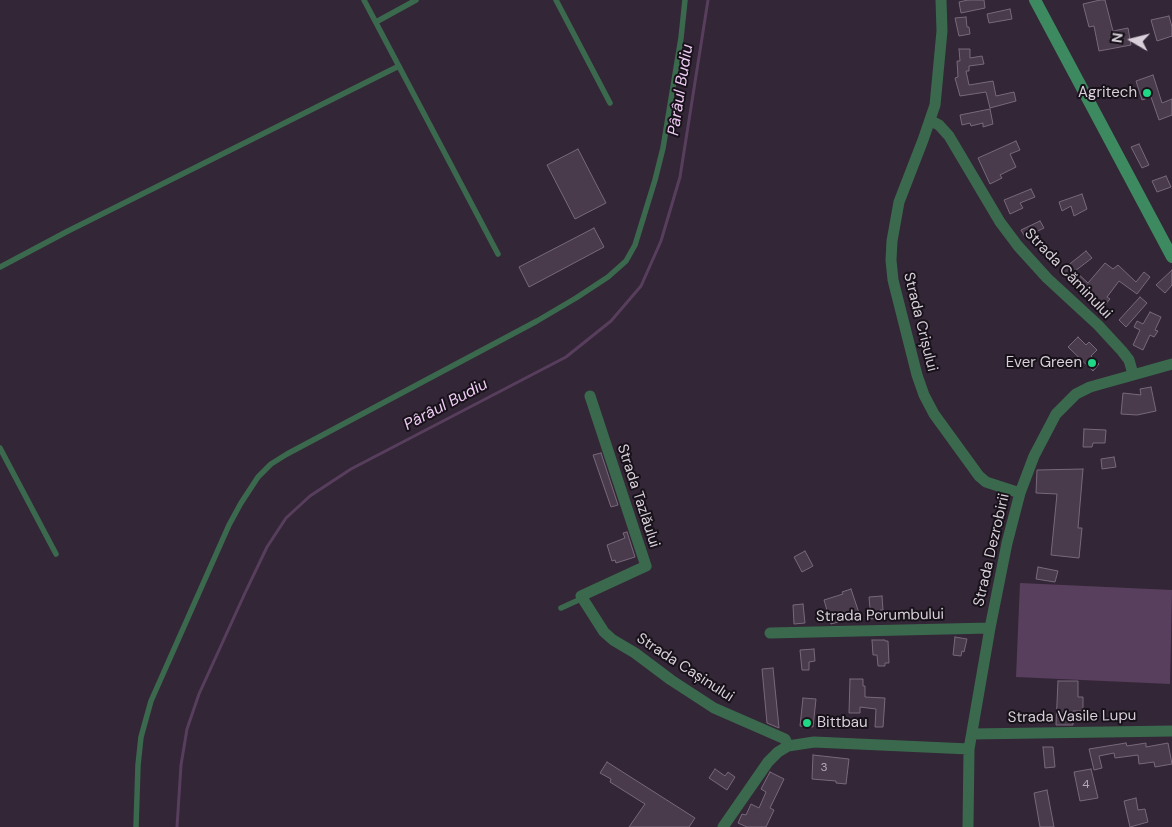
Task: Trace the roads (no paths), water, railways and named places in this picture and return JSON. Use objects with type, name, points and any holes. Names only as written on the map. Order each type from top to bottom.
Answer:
[{"type":"main road","points":[[1035,0],[1172,257]]},
{"type":"street","name":"Strada Crișului","points":[[941,0],[940,68],[935,105],[899,202],[890,260],[893,280],[917,375],[924,395],[934,414],[979,476],[986,482],[1020,493]]},
{"type":"street","name":"Strada Căminului","points":[[930,121],[940,125],[949,136],[1000,222],[1018,246],[1047,278],[1122,351],[1129,360],[1133,374]]},
{"type":"street","name":"Strada Dezrobirii","points":[[968,827],[969,749],[990,628],[1006,545],[1020,493],[1038,449],[1056,414],[1076,394],[1090,387],[1172,364]]},
{"type":"street","name":"Strada Tazlăului","points":[[582,597],[646,566],[590,396]]},
{"type":"street","name":"Strada Cașinului","points":[[582,597],[604,632],[613,640],[635,653],[671,680],[714,708],[785,739],[788,746]]},
{"type":"street","name":"Strada Porumbului","points":[[770,633],[990,628]]},
{"type":"street","name":"Strada Vasile Lupu","points":[[972,734],[1172,730]]},
{"type":"street","points":[[723,827],[768,762],[778,752],[788,746],[814,742],[969,749]]},
{"type":"lane","points":[[364,0],[498,254]]},
{"type":"lane","points":[[376,22],[416,0]]},
{"type":"lane","points":[[556,0],[610,103]]},
{"type":"lane","points":[[136,827],[139,756],[151,701],[229,525],[258,477],[271,464],[287,454],[576,298],[608,277],[626,261],[635,245],[656,180],[681,38],[685,0]]},
{"type":"lane","points":[[0,266],[399,66]]},
{"type":"lane","points":[[0,448],[56,554]]},
{"type":"lane","points":[[561,608],[582,597]]},
{"type":"waterway","name":"Pârâul Budiu","points":[[177,827],[181,765],[187,729],[199,694],[267,547],[286,518],[310,496],[351,469],[566,357],[611,321],[641,286],[661,241],[680,177],[708,0]]},
{"type":"place","name":"Agritech","points":[[1147,93]]},
{"type":"place","name":"Ever Green","points":[[1092,363]]},
{"type":"place","name":"Bittbau","points":[[807,723]]}]
